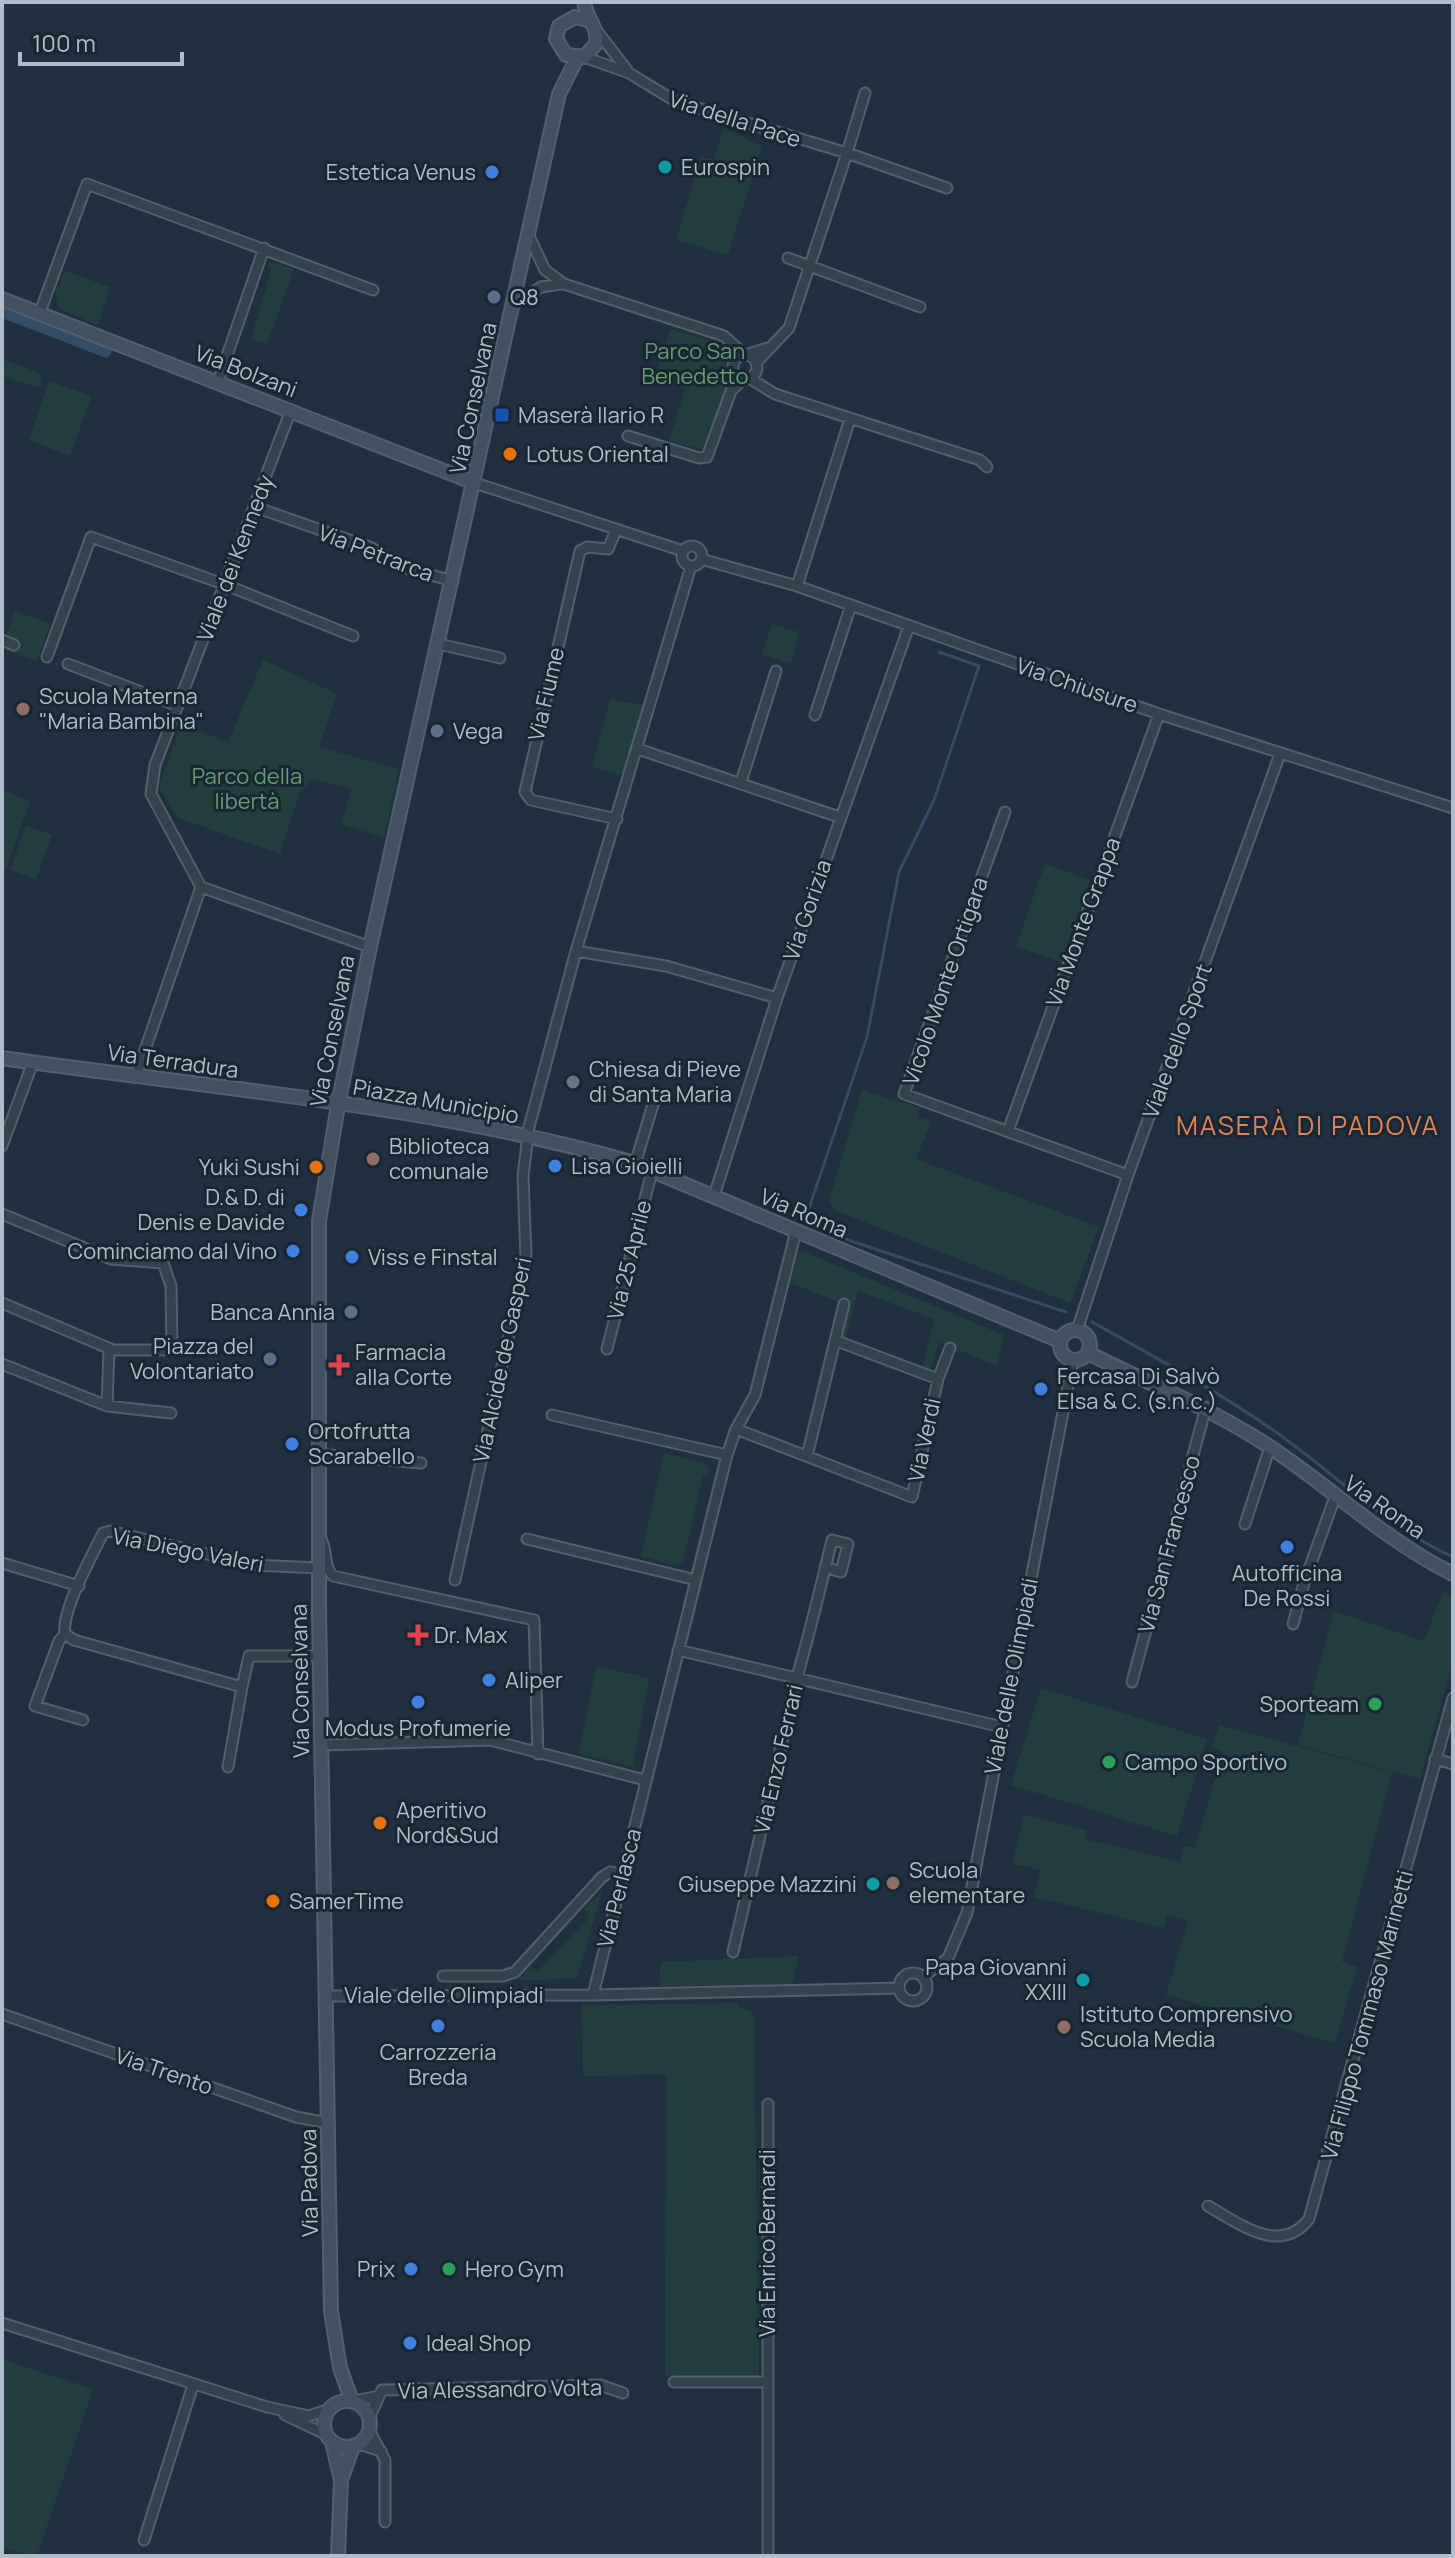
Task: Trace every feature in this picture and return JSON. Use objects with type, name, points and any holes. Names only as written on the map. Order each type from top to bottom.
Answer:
[{"type":"main road","points":[[575,2],[569,18],[557,32],[562,52],[581,57],[596,44],[584,2]]},
{"type":"main road","points":[[569,18],[592,25]]},
{"type":"main road","name":"Via Conselvana","points":[[325,1996],[318,1568],[317,1247],[338,1105],[370,947],[529,236],[559,94],[562,52]]},
{"type":"main road","name":"Via Conselvana","points":[[559,94],[581,57]]},
{"type":"main road","name":"Via Bolzani","points":[[2,299],[475,483]]},
{"type":"main road","name":"Via Terradura","points":[[2,1058],[338,1105]]},
{"type":"main road","name":"Piazza Municipio","points":[[338,1105],[528,1137]]},
{"type":"main road","name":"Via Roma","points":[[528,1137],[635,1164],[1060,1341]]},
{"type":"main road","points":[[1077,1330],[1089,1338],[1088,1353],[1073,1360],[1061,1351],[1060,1341],[1065,1333],[1077,1330]]},
{"type":"main road","name":"Via Roma","points":[[1088,1353],[1206,1407],[1270,1447],[1372,1525],[1453,1574]]},
{"type":"main road","name":"Via Padova","points":[[325,1996],[331,2311],[340,2368],[353,2401]]},
{"type":"main road","name":"Via Padova","points":[[330,2408],[340,2368]]},
{"type":"main road","points":[[338,2556],[341,2480],[323,2424],[330,2408],[353,2401],[364,2408],[369,2424],[341,2480]]},
{"type":"main road","points":[[329,2438],[356,2445]]},
{"type":"street","points":[[592,25],[629,73]]},
{"type":"street","name":"Via della Pace","points":[[581,57],[629,73],[675,101],[847,153],[947,188]]},
{"type":"street","points":[[731,391],[751,373],[789,328],[865,93]]},
{"type":"street","points":[[40,312],[87,184],[373,290]]},
{"type":"street","points":[[529,236],[545,270],[564,284],[724,336],[745,355],[751,373]]},
{"type":"street","points":[[218,382],[264,248]]},
{"type":"street","points":[[788,258],[920,307]]},
{"type":"street","points":[[513,305],[541,287],[564,284]]},
{"type":"street","points":[[628,436],[699,458],[707,457],[731,391],[734,367],[724,336]]},
{"type":"street","points":[[734,367],[745,355],[771,347]]},
{"type":"street","points":[[734,367],[751,373],[775,394],[980,460],[987,467]]},
{"type":"street","name":"Viale dei Kennedy","points":[[201,887],[151,794],[155,765],[291,410]]},
{"type":"street","points":[[797,586],[850,419]]},
{"type":"street","name":"Via Chiusure","points":[[475,483],[683,551],[694,546],[699,550],[701,559],[797,586],[1159,714],[1453,808]]},
{"type":"street","name":"Via Petrarca","points":[[255,507],[372,548],[405,568],[453,581]]},
{"type":"street","name":"Via Fiume","points":[[616,530],[608,549],[587,547],[580,551],[525,792],[531,800],[617,819]]},
{"type":"street","points":[[47,657],[91,537],[226,585],[353,636]]},
{"type":"street","points":[[683,551],[683,561],[691,566]]},
{"type":"street","points":[[528,1137],[576,951],[691,566],[701,559]]},
{"type":"street","points":[[815,715],[851,605]]},
{"type":"street","name":"Via Gorizia","points":[[714,1196],[777,998],[909,626]]},
{"type":"street","points":[[2,640],[14,645]]},
{"type":"street","points":[[439,644],[500,658]]},
{"type":"street","points":[[68,664],[178,706]]},
{"type":"street","points":[[741,782],[776,671]]},
{"type":"street","name":"Via Monte Grappa","points":[[1008,1131],[1159,714]]},
{"type":"street","points":[[638,749],[839,817]]},
{"type":"street","name":"Viale dello Sport","points":[[1077,1330],[1128,1175],[1280,754]]},
{"type":"street","name":"Vicolo Monte Ortigara","points":[[1005,812],[904,1094],[1008,1131]]},
{"type":"street","points":[[136,1076],[201,887],[370,947]]},
{"type":"street","points":[[576,951],[666,966],[777,998]]},
{"type":"street","points":[[2,1146],[33,1062]]},
{"type":"street","points":[[635,1164],[655,1098]]},
{"type":"street","points":[[1008,1131],[1128,1175]]},
{"type":"street","name":"Via Alcide de Gasperi","points":[[455,1580],[526,1257],[523,1196],[528,1137]]},
{"type":"street","name":"Via 25 Aprile","points":[[607,1349],[652,1171]]},
{"type":"street","points":[[2,1214],[111,1259],[163,1263],[171,1286],[172,1350],[109,1349],[2,1303]]},
{"type":"street","name":"Via Perlasca","points":[[593,1995],[727,1455],[736,1429],[755,1395],[796,1231]]},
{"type":"street","points":[[807,1456],[844,1304]]},
{"type":"street","name":"Via Verdi","points":[[736,1429],[912,1497],[938,1379],[837,1341]]},
{"type":"street","points":[[938,1379],[950,1348]]},
{"type":"street","points":[[107,1406],[109,1349]]},
{"type":"street","name":"Viale delle Olimpiadi","points":[[923,1977],[948,1958],[962,1931],[1073,1360]]},
{"type":"street","points":[[2,1364],[107,1406],[171,1413]]},
{"type":"street","name":"Via San Francesco","points":[[1132,1682],[1206,1407]]},
{"type":"street","points":[[552,1415],[727,1455]]},
{"type":"street","points":[[1245,1524],[1270,1447]]},
{"type":"street","points":[[317,1454],[421,1463]]},
{"type":"street","points":[[1293,1624],[1304,1583],[1335,1497]]},
{"type":"street","name":"Via Diego Valeri","points":[[83,1720],[35,1706],[59,1641],[65,1634],[65,1625],[79,1586],[103,1533],[110,1531],[253,1565],[318,1568]]},
{"type":"street","points":[[318,1534],[326,1544],[327,1568],[333,1576],[534,1620],[538,1754]]},
{"type":"street","points":[[527,1539],[696,1580]]},
{"type":"street","points":[[2,1563],[79,1586]]},
{"type":"street","name":"Via Enzo Ferrari","points":[[733,1952],[825,1567]]},
{"type":"street","points":[[65,1634],[89,1644],[242,1687]]},
{"type":"street","points":[[678,1650],[1002,1727]]},
{"type":"street","points":[[228,1767],[249,1656],[320,1656]]},
{"type":"street","name":"Via Filippo Tommaso Marinetti","points":[[1208,2206],[1258,2233],[1274,2238],[1289,2235],[1309,2219],[1453,1698]]},
{"type":"street","points":[[322,1745],[490,1740],[645,1780]]},
{"type":"street","points":[[1435,1759],[1453,1764]]},
{"type":"street","points":[[443,1976],[503,1976],[515,1972],[610,1872],[622,1874]]},
{"type":"street","points":[[598,1886],[619,1887]]},
{"type":"street","points":[[908,1974],[923,1977],[927,1989],[918,2000],[904,1998],[899,1988],[908,1974]]},
{"type":"street","name":"Viale delle Olimpiadi","points":[[325,1996],[593,1995],[899,1988]]},
{"type":"street","name":"Via Trento","points":[[2,2014],[296,2117],[328,2123]]},
{"type":"street","name":"Via Enrico Bernardi","points":[[768,2104],[768,2556]]},
{"type":"street","points":[[2,2323],[267,2407],[309,2416],[330,2408]]},
{"type":"street","points":[[674,2382],[766,2382]]},
{"type":"street","points":[[144,2540],[193,2385]]},
{"type":"street","name":"Via Alessandro Volta","points":[[369,2424],[382,2390],[600,2385],[623,2393]]},
{"type":"street","name":"Via Alessandro Volta","points":[[353,2401],[379,2396]]},
{"type":"street","points":[[267,2407],[329,2438]]},
{"type":"street","points":[[369,2424],[385,2460],[385,2522]]},
{"type":"street","points":[[356,2445],[381,2451]]},
{"type":"green space","points":[[723,128],[762,146],[728,255],[676,240],[701,157],[714,160]]},
{"type":"green space","points":[[268,261],[294,269],[267,344],[251,339],[271,271]]},
{"type":"green space","points":[[65,271],[110,287],[98,326],[57,307],[56,291]]},
{"type":"green space","name":"Parco San Benedetto","points":[[671,329],[723,345],[727,355],[727,381],[705,450],[669,441],[685,389],[653,379]]},
{"type":"green space","points":[[2,359],[42,374],[39,388],[2,376]]},
{"type":"green space","points":[[49,381],[92,396],[70,456],[29,440]]},
{"type":"green space","points":[[15,611],[50,623],[37,661],[2,649]]},
{"type":"green space","points":[[772,624],[799,632],[791,664],[762,654]]},
{"type":"green space","name":"Parco della libertà","points":[[263,660],[337,694],[319,747],[399,769],[384,838],[341,824],[352,789],[313,779],[300,791],[280,854],[178,818],[159,787],[181,724],[228,742]]},
{"type":"green space","points":[[610,699],[645,706],[623,776],[592,767]]},
{"type":"green space","points":[[2,790],[30,801],[6,869],[2,868]]},
{"type":"green space","points":[[26,825],[52,835],[36,879],[10,870]]},
{"type":"green space","points":[[1045,864],[1090,880],[1061,962],[1016,946]]},
{"type":"green space","points":[[862,1090],[920,1108],[917,1117],[931,1121],[916,1159],[1099,1227],[1070,1303],[834,1210],[829,1200]]},
{"type":"green space","points":[[802,1251],[1004,1335],[997,1366],[939,1342],[931,1371],[923,1367],[934,1319],[858,1291],[846,1338],[840,1335],[844,1304],[790,1283],[797,1253]]},
{"type":"green space","points":[[664,1453],[704,1463],[709,1469],[707,1476],[703,1476],[683,1562],[676,1566],[641,1556]]},
{"type":"green space","name":"Sporteam","points":[[1443,1592],[1453,1597],[1453,1662],[1420,1779],[1298,1745],[1334,1611],[1424,1641]]},
{"type":"green space","points":[[596,1666],[649,1678],[633,1767],[579,1753]]},
{"type":"green space","name":"Campo Sportivo","points":[[1041,1688],[1207,1739],[1177,1836],[1011,1785]]},
{"type":"green space","points":[[1219,1725],[1392,1772],[1342,1962],[1357,1967],[1335,2043],[1166,1995],[1188,1921],[1167,1915],[1164,1928],[1034,1897],[1041,1870],[1012,1864],[1024,1815],[1087,1830],[1085,1839],[1180,1862],[1184,1846],[1195,1848],[1223,1751],[1212,1747]]},
{"type":"green space","points":[[602,1892],[577,1979],[519,1980],[531,1966],[537,1972],[590,1917],[584,1908]]},
{"type":"green space","points":[[799,1956],[792,1984],[659,1986],[661,1962]]},
{"type":"green space","points":[[739,2003],[739,2008],[751,2011],[754,2019],[759,2376],[665,2376],[666,2075],[583,2076],[582,2005]]},
{"type":"green space","points":[[2,2359],[93,2389],[37,2556],[2,2549]]},
{"type":"waterway","points":[[2,312],[106,352]]},
{"type":"waterway","points":[[939,652],[979,666],[934,800],[899,872],[867,1037],[807,1214],[808,1222],[851,1241],[1066,1312]]},
{"type":"waterway","points":[[1092,1322],[1235,1405],[1280,1435],[1384,1516],[1453,1557]]},
{"type":"place","name":"Eurospin","points":[[665,167]]},
{"type":"place","name":"Estetica Venus","points":[[492,172]]},
{"type":"place","name":"Q8","points":[[494,297]]},
{"type":"place","name":"Maserà Ilario R","points":[[502,415]]},
{"type":"place","name":"Lotus Oriental","points":[[510,454]]},
{"type":"place","name":"Scuola Materna \"Maria Bambina\"","points":[[23,709]]},
{"type":"place","name":"Vega","points":[[437,731]]},
{"type":"place","name":"Chiesa di Pieve di Santa Maria","points":[[573,1082]]},
{"type":"place","name":"Biblioteca comunale","points":[[373,1159]]},
{"type":"place","name":"Lisa Gioielli","points":[[555,1166]]},
{"type":"place","name":"Yuki Sushi","points":[[316,1167]]},
{"type":"place","name":"D.& D. di Denis e Davide","points":[[301,1210]]},
{"type":"place","name":"Cominciamo dal Vino","points":[[293,1251]]},
{"type":"place","name":"Viss e Finstal","points":[[352,1257]]},
{"type":"place","name":"Banca Annia","points":[[351,1312]]},
{"type":"place","name":"Piazza del Volontariato","points":[[270,1359]]},
{"type":"place","name":"Farmacia alla Corte","points":[[339,1365]]},
{"type":"place","name":"Fercasa Di Salvò Elsa & C. (s.n.c.)","points":[[1041,1389]]},
{"type":"place","name":"Ortofrutta Scarabello","points":[[292,1444]]},
{"type":"place","name":"Autofficina De Rossi","points":[[1287,1547]]},
{"type":"place","name":"Dr. Max","points":[[418,1635]]},
{"type":"place","name":"Aliper","points":[[489,1680]]},
{"type":"place","name":"Modus Profumerie","points":[[418,1702]]},
{"type":"place","name":"Sporteam","points":[[1375,1704]]},
{"type":"place","name":"Campo Sportivo","points":[[1109,1762]]},
{"type":"place","name":"Aperitivo Nord&Sud","points":[[380,1823]]},
{"type":"place","name":"Scuola elementare","points":[[893,1883]]},
{"type":"place","name":"Giuseppe Mazzini","points":[[873,1884]]},
{"type":"place","name":"SamerTime","points":[[273,1901]]},
{"type":"place","name":"Papa Giovanni XXIII","points":[[1083,1980]]},
{"type":"place","name":"Carrozzeria Breda","points":[[438,2026]]},
{"type":"place","name":"Istituto Comprensivo Scuola Media","points":[[1064,2027]]},
{"type":"place","name":"Prix","points":[[411,2269]]},
{"type":"place","name":"Hero Gym","points":[[449,2269]]},
{"type":"place","name":"Ideal Shop","points":[[410,2343]]},
{"type":"district","name":"MASERÀ DI PADOVA","points":[[1308,1125]]}]
